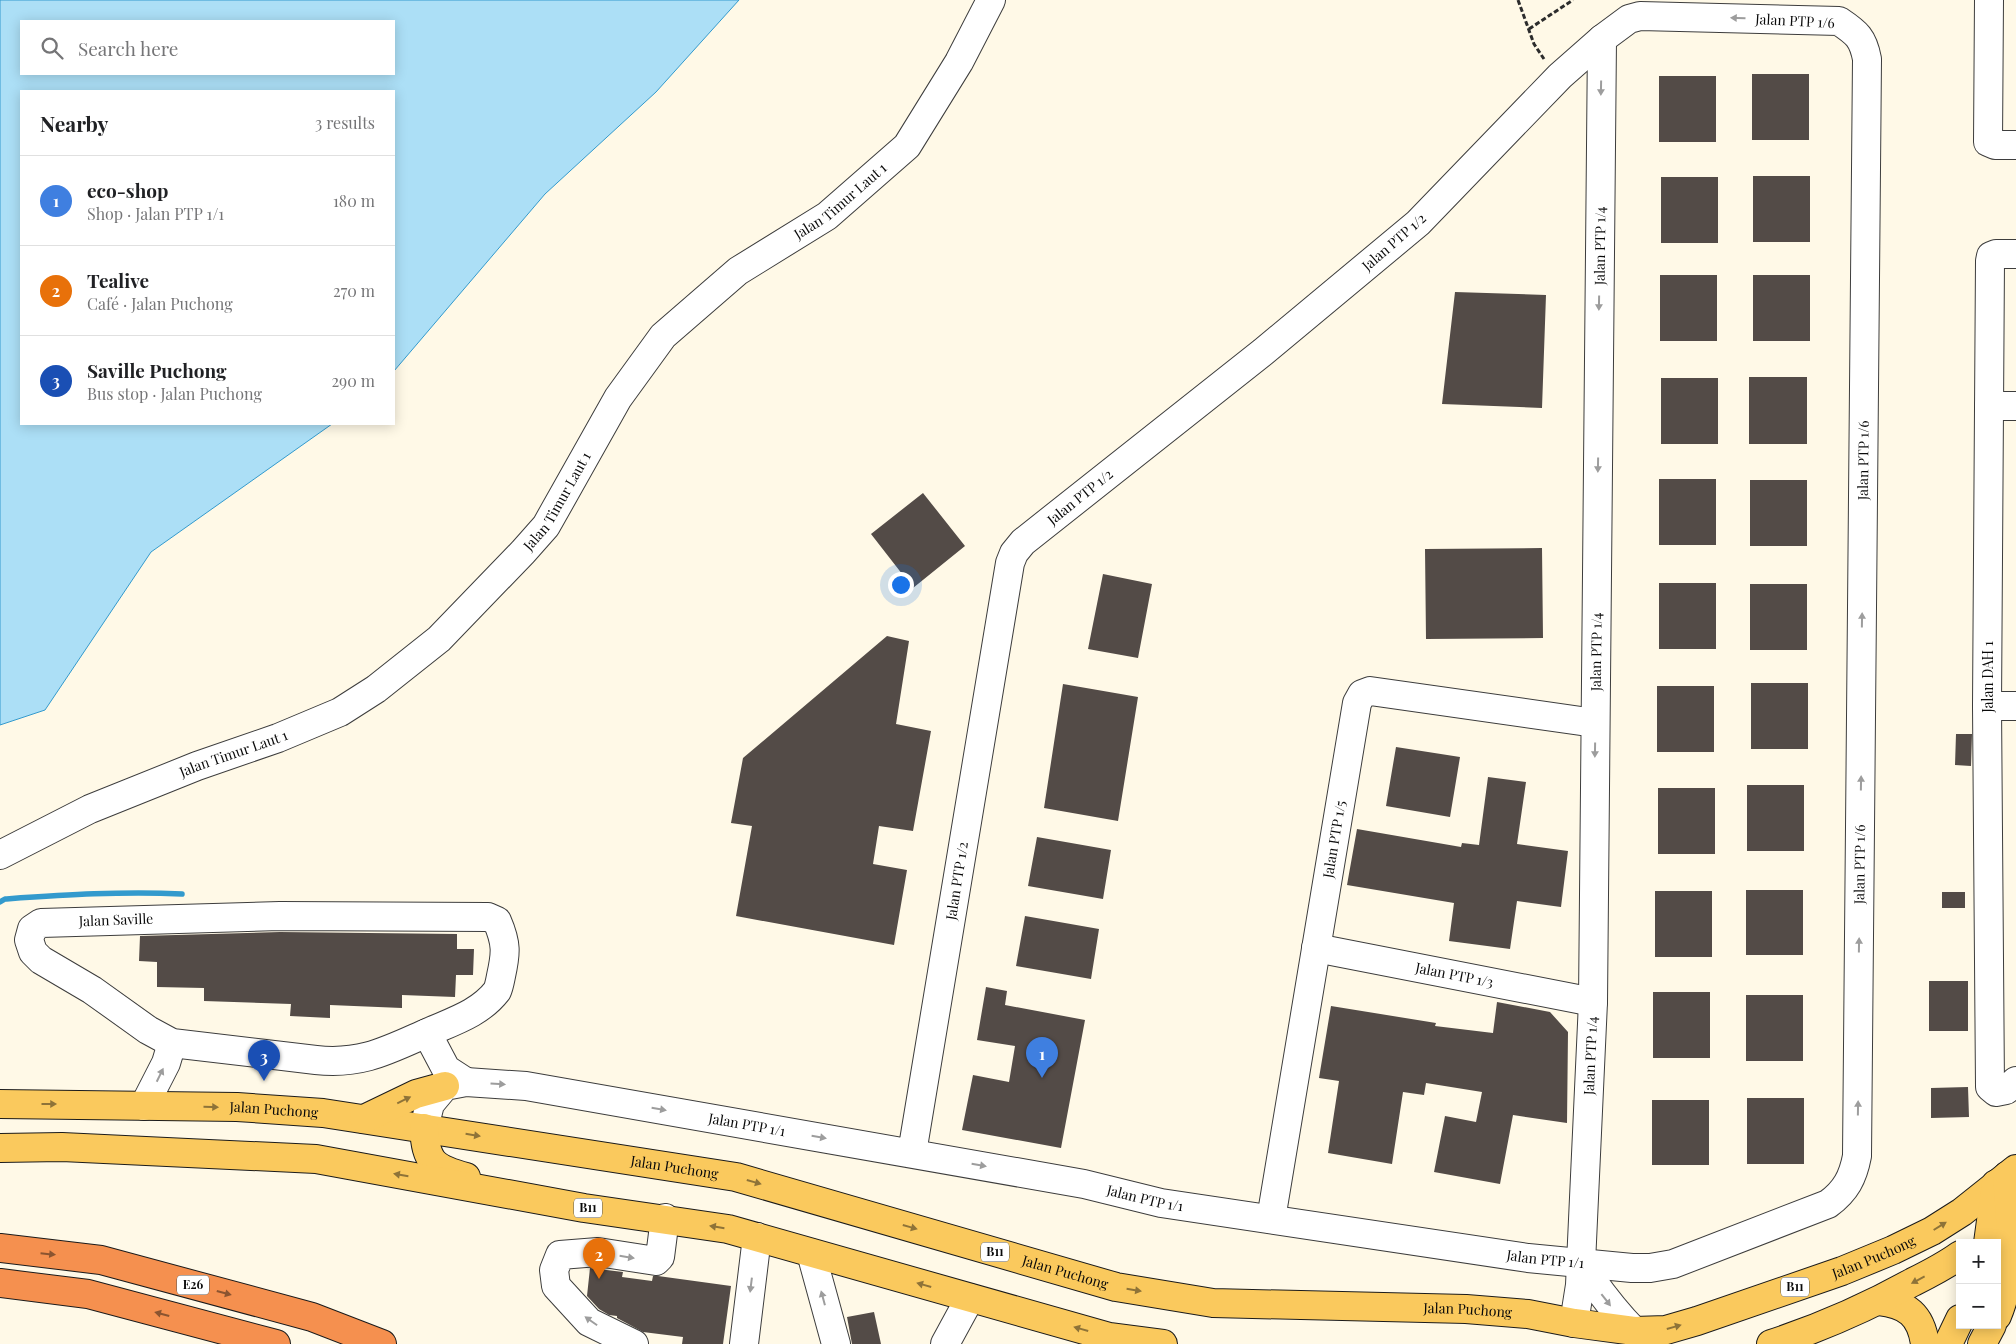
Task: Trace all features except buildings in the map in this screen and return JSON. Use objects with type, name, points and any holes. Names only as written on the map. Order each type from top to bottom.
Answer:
[{"type":"highway","name":"E26","points":[[0,1248],[102,1260],[312,1318],[382,1344]]},
{"type":"highway","points":[[0,1284],[88,1294],[276,1344]]},
{"type":"main road","points":[[364,1119],[416,1094],[455,1084]]},
{"type":"main road","name":"Jalan Puchong","points":[[0,1104],[238,1107],[323,1113],[736,1177],[1116,1287],[1213,1303],[1466,1309],[1528,1314],[1570,1333],[1666,1330],[1851,1268],[1932,1231],[1962,1212],[2006,1176]]},
{"type":"main road","points":[[424,1128],[426,1150],[436,1164],[445,1171],[472,1179],[518,1186],[584,1208]]},
{"type":"main road","name":"B11","points":[[0,1148],[62,1147],[316,1159],[584,1208],[665,1218],[728,1229],[1109,1337],[1163,1344]]},
{"type":"main road","points":[[2006,1176],[1996,1230],[2013,1243],[2012,1267],[2006,1299]]},
{"type":"main road","points":[[1771,1344],[1879,1301],[1949,1263],[1956,1257]]},
{"type":"main road","points":[[1879,1301],[1894,1302],[1907,1308],[1918,1322],[1925,1344]]},
{"type":"main road","points":[[1948,1344],[1956,1327]]},
{"type":"main road","points":[[1982,1344],[1990,1329]]},
{"type":"street","name":"Jalan Timur Laut 1","points":[[0,855],[90,809],[197,766],[278,738],[340,712],[376,689],[439,639],[546,526],[618,398],[664,336],[738,271],[827,216],[907,146],[959,62],[991,0]]},
{"type":"street","points":[[1989,0],[1987,133],[1988,142],[2005,145]]},
{"type":"street","name":"Jalan PTP 1/6","points":[[1602,39],[1629,19],[1640,16],[1839,21],[1855,32],[1864,44],[1868,59],[1857,1156]]},
{"type":"street","name":"Jalan PTP 1/2","points":[[912,1153],[1010,564],[1014,553],[1023,542],[1262,352],[1418,223],[1560,76],[1602,39]]},
{"type":"street","name":"Jalan PTP 1/4","points":[[1570,1333],[1578,1305],[1581,1264],[1593,1002],[1602,39]]},
{"type":"street","name":"Jalan DAH 1","points":[[2006,254],[1991,256],[1990,261],[1987,706],[1990,1087],[1996,1092],[2011,1086]]},
{"type":"street","points":[[1989,406],[2016,406]]},
{"type":"street","name":"Jalan PTP 1/5","points":[[1271,1219],[1357,703],[1362,694],[1370,691],[1596,723]]},
{"type":"street","points":[[1987,706],[2016,706]]},
{"type":"street","name":"Jalan Saville","points":[[280,916],[488,916],[498,921],[503,934],[506,954],[498,990],[471,1014],[427,1033],[377,1054],[337,1062],[172,1043],[148,1030],[92,990],[42,960],[33,952],[29,940],[32,929],[42,923],[280,916]]},
{"type":"street","name":"Jalan PTP 1/3","points":[[1316,948],[1593,1002]]},
{"type":"street","points":[[424,1128],[430,1104],[455,1084],[427,1033]]},
{"type":"street","points":[[144,1106],[166,1063],[172,1043]]},
{"type":"street","name":"Jalan PTP 1/1","points":[[455,1084],[526,1086],[1084,1184],[1161,1203],[1528,1258],[1632,1268],[1650,1268],[1673,1264],[1828,1204],[1840,1195],[1853,1175],[1857,1156]]},
{"type":"street","points":[[634,1344],[589,1322],[556,1286],[554,1270],[560,1255],[598,1252],[656,1261],[660,1257],[665,1218]]},
{"type":"street","points":[[744,1344],[757,1237]]},
{"type":"street","points":[[811,1252],[836,1344]]},
{"type":"street","points":[[1581,1264],[1606,1300],[1634,1332]]},
{"type":"street","points":[[945,1344],[970,1298]]},
{"type":"path","points":[[1518,0],[1534,44],[1547,63],[1560,76]]},
{"type":"path","points":[[1529,29],[1573,0]]},
{"type":"water","points":[[0,0],[739,0],[656,92],[545,194],[395,370],[395,90],[20,90],[20,425],[331,425],[151,552],[45,710],[0,725]]},
{"type":"waterway","points":[[0,902],[5,899],[93,894],[182,894]]},
{"type":"place","name":"eco-shop","points":[[1042,1078]]},
{"type":"place","name":"Saville Puchong","points":[[264,1081]]},
{"type":"place","name":"Tealive","points":[[599,1279]]}]
